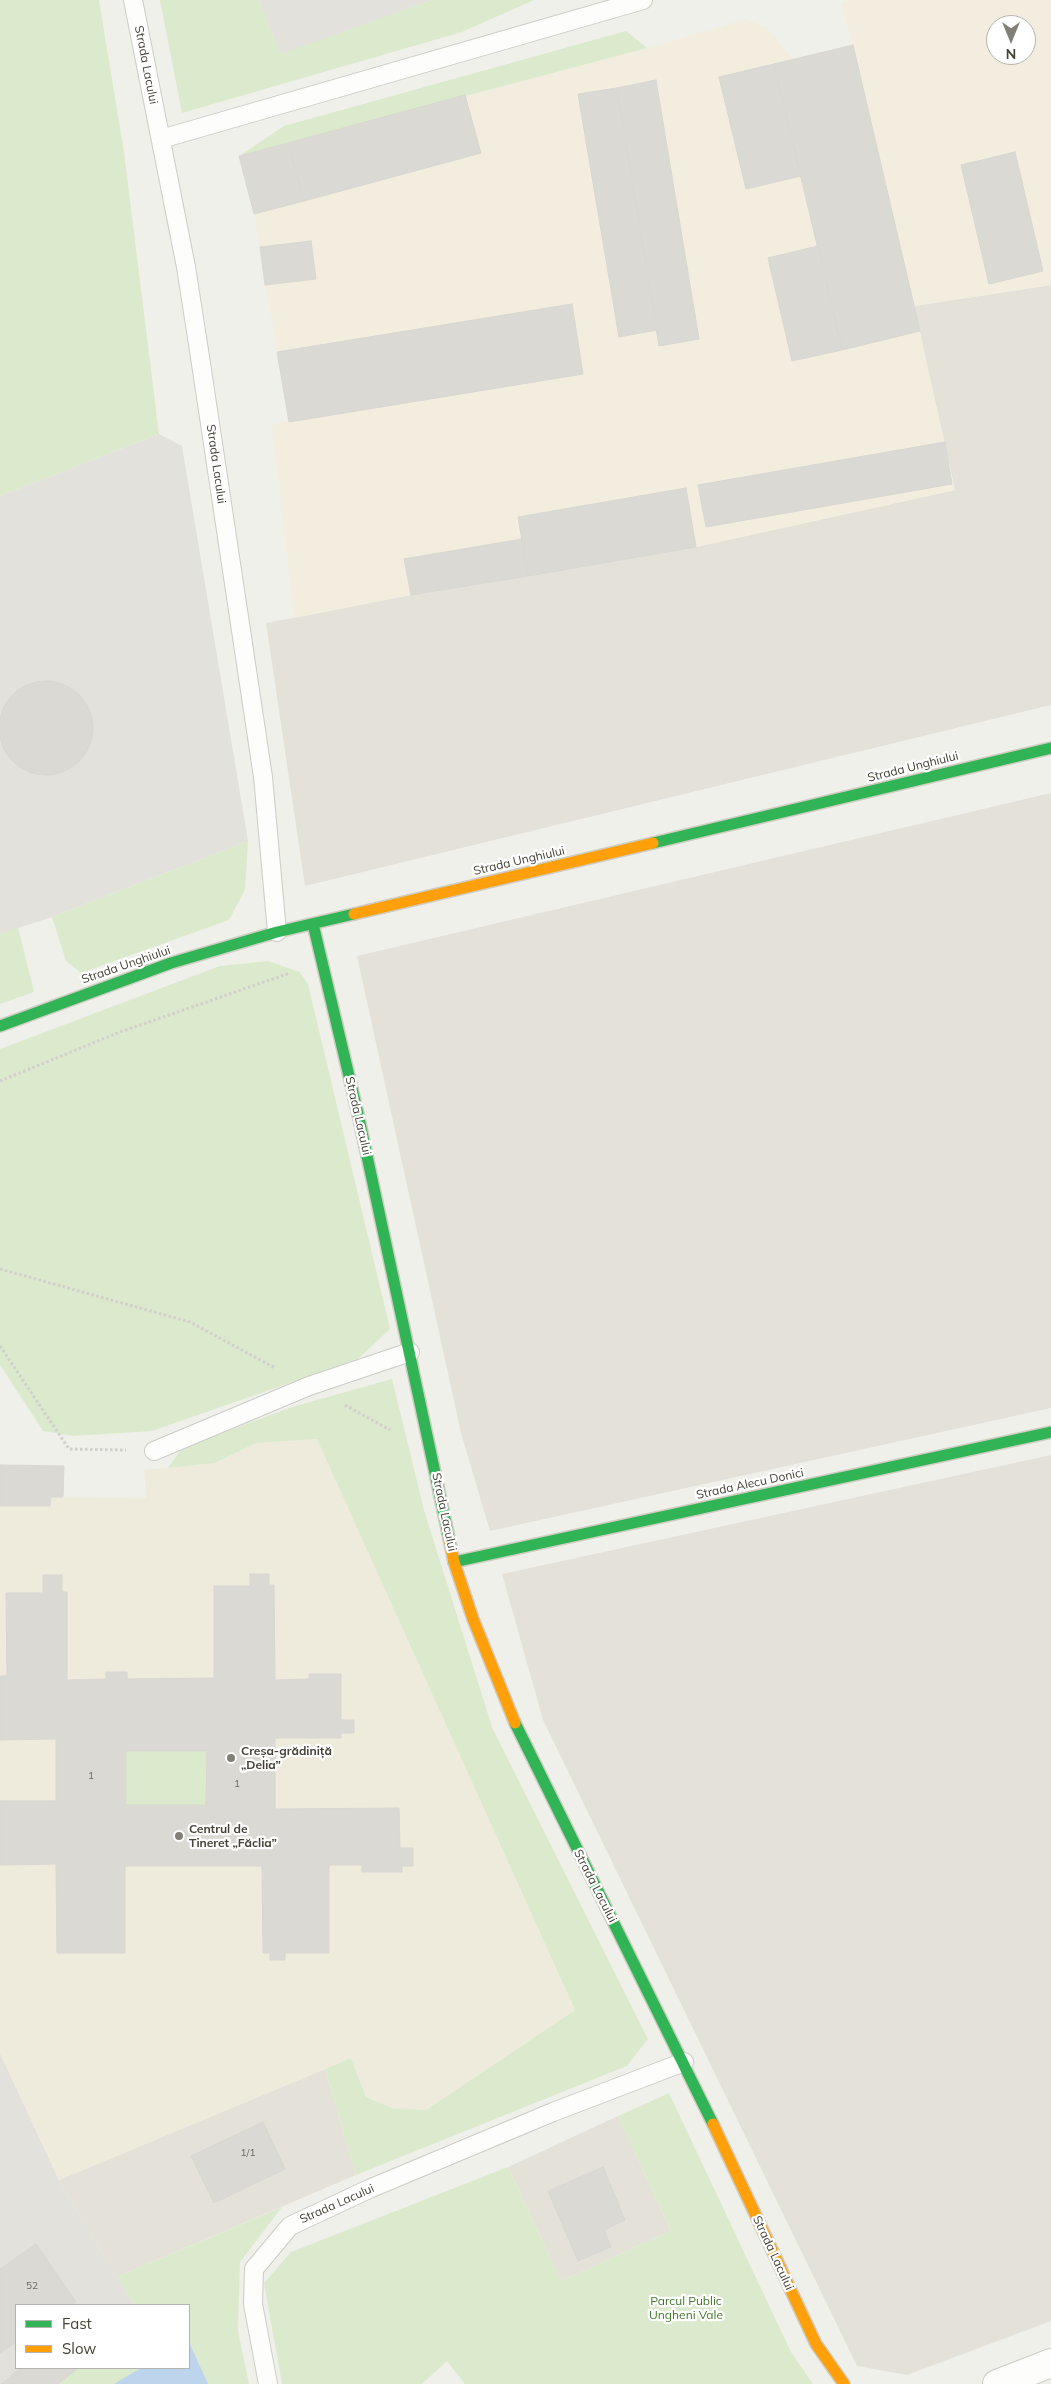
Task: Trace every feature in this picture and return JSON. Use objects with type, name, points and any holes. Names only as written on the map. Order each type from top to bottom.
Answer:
[{"type":"street","name":"Strada Unghiului","points":[[0,1026],[171,963],[277,932],[1051,748]]},
{"type":"street","name":"Strada Lacului","points":[[313,924],[323,960],[410,1352],[454,1562],[473,1619],[522,1741],[684,2062],[816,2344],[844,2384]]},
{"type":"street","name":"Strada Alecu Donici","points":[[454,1562],[1051,1432]]},
{"type":"street","points":[[997,2384],[1051,2363]]},
{"type":"lane","name":"Strada Lacului","points":[[133,0],[186,267],[200,357],[263,777],[277,932]]},
{"type":"lane","points":[[161,140],[642,0]]},
{"type":"lane","points":[[154,1451],[309,1386],[410,1352]]},
{"type":"lane","name":"Strada Lacului","points":[[268,2384],[253,2304],[254,2269],[290,2226],[369,2189],[544,2116],[684,2062]]},
{"type":"path","points":[[0,1081],[120,1032],[255,986],[323,960]]},
{"type":"path","points":[[0,1268],[190,1322],[430,1451]]},
{"type":"path","points":[[0,1346],[69,1449],[154,1451]]},
{"type":"shaded area","points":[[258,0],[432,0],[281,55]]},
{"type":"shaded area","points":[[850,0],[1051,0],[1051,285],[914,306],[955,490],[696,547],[411,595],[294,618],[272,424],[289,421],[254,214],[239,156],[647,48],[746,19],[767,28],[793,59],[853,45],[841,3]]},
{"type":"shaded area","points":[[1051,285],[1051,705],[305,886],[266,623],[411,595],[696,547],[955,490],[914,306]]},
{"type":"shaded area","points":[[159,434],[182,446],[248,841],[52,917],[0,934],[0,496]]},
{"type":"shaded area","points":[[1051,793],[1051,1408],[490,1531],[461,1433],[357,956]]},
{"type":"shaded area","name":"Creșa-grădiniță „Delia”","points":[[317,1438],[575,2010],[426,2110],[392,2108],[366,2097],[351,2058],[59,2180],[0,2053],[0,1506],[50,1506],[51,1497],[146,1498],[144,1470],[215,1463],[256,1443]]},
{"type":"shaded area","points":[[1051,1455],[1051,2321],[907,2375],[857,2366],[543,1720],[502,1574]]},
{"type":"shaded area","points":[[0,2053],[59,2180],[133,2304],[15,2304],[15,2369],[77,2369],[58,2384],[0,2384]]},
{"type":"shaded area","points":[[325,2069],[356,2175],[117,2277],[59,2180]]},
{"type":"shaded area","points":[[618,2116],[671,2231],[561,2281],[508,2167]]},
{"type":"green space","points":[[0,0],[99,0],[124,152],[159,434],[0,496]]},
{"type":"green space","points":[[160,0],[258,0],[281,54],[432,0],[534,0],[462,32],[182,113]]},
{"type":"green space","points":[[626,31],[647,48],[239,156],[284,126]]},
{"type":"green space","points":[[248,841],[245,890],[229,920],[81,973],[66,961],[52,917]]},
{"type":"green space","points":[[18,927],[34,992],[0,1004],[0,934]]},
{"type":"green space","points":[[268,961],[300,972],[308,984],[390,1329],[358,1359],[152,1431],[73,1436],[43,1431],[0,1365],[0,1049],[220,966]]},
{"type":"green space","points":[[392,1379],[424,1510],[492,1727],[648,2039],[627,2066],[356,2175],[325,2069],[351,2058],[366,2097],[392,2108],[426,2110],[575,2010],[317,1439],[256,1443],[215,1463],[168,1468],[182,1448],[292,1407]]},
{"type":"green space","points":[[126,1751],[207,1751],[206,1805],[126,1805]]},
{"type":"green space","name":"Parcul Public Ungheni Vale","points":[[669,2093],[791,2352],[813,2384],[465,2384],[447,2361],[422,2384],[282,2384],[264,2283],[291,2252],[508,2167],[561,2281],[671,2231],[618,2116]]},
{"type":"green space","points":[[282,2207],[240,2262],[238,2331],[249,2384],[58,2384],[77,2369],[190,2369],[190,2304],[133,2304],[117,2277]]},
{"type":"water","points":[[190,2344],[208,2384],[114,2384],[139,2369],[190,2369]]},
{"type":"building","points":[[853,45],[920,331],[842,350],[774,64]]},
{"type":"building","points":[[774,64],[801,176],[746,189],[719,77]]},
{"type":"building","points":[[656,80],[699,339],[659,346],[617,88]]},
{"type":"building","points":[[617,88],[657,330],[619,337],[578,94]]},
{"type":"building","points":[[465,95],[481,153],[304,201],[288,143]]},
{"type":"building","points":[[288,143],[304,201],[254,214],[239,156]]},
{"type":"building","points":[[1015,152],[1043,271],[989,284],[961,165]]},
{"type":"building","points":[[311,241],[316,279],[265,285],[260,247]]},
{"type":"building","points":[[818,246],[842,350],[792,361],[768,258]]},
{"type":"building","points":[[572,304],[583,374],[289,422],[277,352]]},
{"type":"building","points":[[945,442],[952,484],[706,527],[698,485]]},
{"type":"building","points":[[686,488],[696,547],[528,576],[518,517]]},
{"type":"building","points":[[522,539],[528,576],[411,595],[404,559]]},
{"type":"building","points":[[46,681],[64,685],[79,695],[89,710],[93,728],[89,746],[79,761],[64,771],[46,775],[28,771],[13,761],[3,746],[-1,728],[3,710],[13,695],[28,685]]},
{"type":"building","points":[[0,1465],[64,1466],[63,1497],[51,1497],[50,1506],[0,1506]]},
{"type":"building","points":[[250,1574],[269,1574],[269,1585],[274,1585],[275,1680],[309,1679],[309,1674],[341,1674],[341,1720],[354,1720],[354,1733],[341,1733],[341,1738],[275,1738],[275,1809],[399,1808],[400,1848],[413,1848],[413,1866],[402,1866],[402,1872],[362,1872],[362,1865],[329,1865],[329,1953],[285,1953],[285,1960],[270,1960],[270,1953],[263,1953],[262,1866],[125,1866],[125,1953],[57,1953],[56,1864],[0,1865],[0,1801],[56,1801],[56,1739],[0,1740],[0,1676],[7,1676],[6,1593],[43,1593],[43,1575],[62,1575],[62,1592],[67,1592],[67,1680],[106,1679],[106,1672],[127,1672],[127,1679],[214,1678],[214,1586],[250,1586]],"holes":[[[126,1751],[207,1751],[206,1805],[126,1805]]]},
{"type":"building","points":[[263,2122],[285,2169],[214,2203],[191,2156]]},
{"type":"building","points":[[603,2167],[625,2220],[604,2230],[611,2247],[578,2261],[548,2191]]},
{"type":"building","points":[[36,2244],[76,2302],[73,2304],[15,2304],[15,2343],[0,2353],[0,2269]]},
{"type":"building","points":[[20,2369],[77,2369],[58,2384],[1,2384]]},
{"type":"traffic: fast","points":[[653,843],[1051,748]]},
{"type":"traffic: fast","points":[[0,1026],[171,963],[277,932],[354,914]]},
{"type":"traffic: fast","points":[[313,924],[358,1114],[449,1538]]},
{"type":"traffic: fast","points":[[454,1562],[1051,1432]]},
{"type":"traffic: fast","points":[[515,1723],[713,2124]]},
{"type":"traffic: slow","points":[[354,914],[653,843]]},
{"type":"traffic: slow","points":[[449,1538],[454,1562],[473,1619],[515,1723]]},
{"type":"traffic: slow","points":[[713,2124],[816,2344],[844,2384]]},
{"type":"place","name":"Creșa-grădiniță „Delia”","points":[[231,1758]]},
{"type":"place","name":"Centrul de Tineret „Făclia”","points":[[179,1836]]}]
